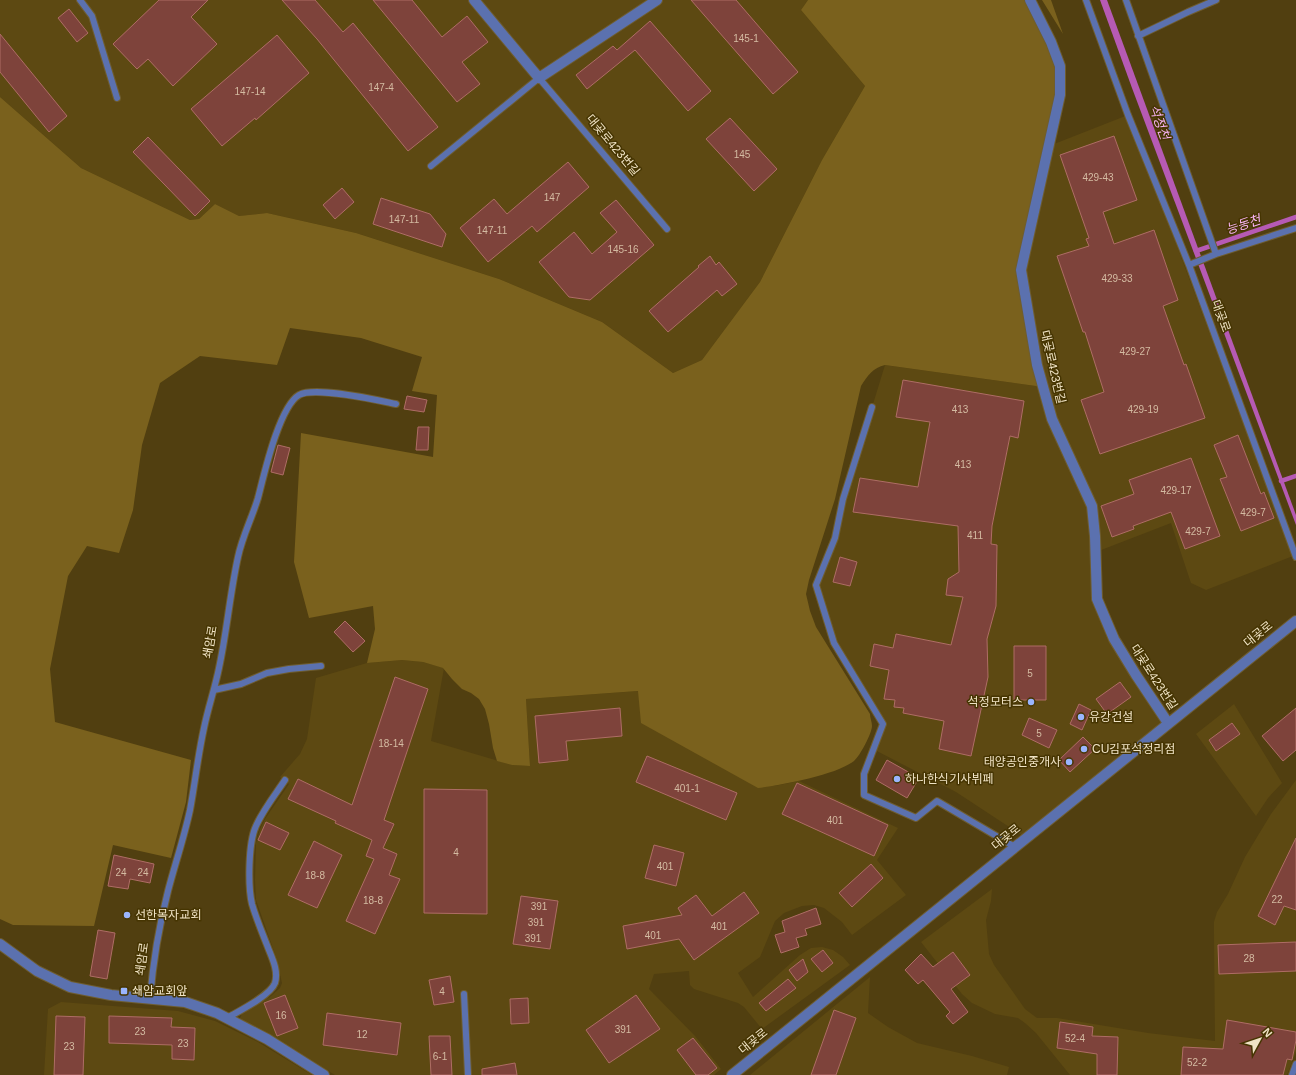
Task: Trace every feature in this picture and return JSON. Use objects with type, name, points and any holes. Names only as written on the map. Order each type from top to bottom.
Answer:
[{"type":"street","name":"대곶로423번길","points":[[474,0],[539,78]]},
{"type":"street","points":[[539,78],[657,0]]},
{"type":"street","name":"대곶로423번길","points":[[1030,0],[1060,66],[1060,95],[1021,270],[1037,365],[1052,419],[1092,506],[1095,536],[1097,599],[1114,639],[1168,723]]},
{"type":"street","name":"대곶로","points":[[732,1075],[1296,621]]},
{"type":"street","points":[[0,944],[38,971],[70,987],[111,995],[185,1002],[217,1013],[267,1039],[324,1075]]},
{"type":"lane","points":[[80,0],[92,16],[117,98]]},
{"type":"lane","name":"대곶로","points":[[1086,0],[1128,116],[1190,264],[1296,557]]},
{"type":"lane","points":[[1126,0],[1211,240],[1213,254]]},
{"type":"lane","points":[[1138,36],[1216,0]]},
{"type":"lane","points":[[431,166],[539,78]]},
{"type":"lane","name":"대곶로423번길","points":[[539,78],[666,229]]},
{"type":"lane","points":[[1190,264],[1213,254],[1296,228]]},
{"type":"lane","name":"쇄암로","points":[[150,999],[156,944],[189,811],[196,764],[219,668],[238,557],[258,499],[273,444],[292,402],[299,395],[307,392],[322,392],[396,404]]},
{"type":"lane","points":[[872,407],[843,499],[835,538],[816,585],[834,643],[883,724],[864,774],[864,795],[916,818],[937,801],[1015,847]]},
{"type":"lane","points":[[214,690],[241,684],[267,673],[321,666]]},
{"type":"lane","points":[[227,1018],[262,997],[271,989],[275,982],[276,969],[252,905],[250,885],[252,844],[256,826],[261,816],[286,780]]},
{"type":"lane","points":[[464,994],[468,1075]]},
{"type":"lane","points":[[1292,1075],[1296,1064]]},
{"type":"shaded area","points":[[0,0],[808,0],[801,10],[865,86],[822,160],[760,282],[702,360],[673,373],[602,322],[499,279],[356,233],[267,213],[239,216],[215,204],[199,219],[190,220],[81,168],[0,97]]},
{"type":"shaded area","points":[[808,0],[1030,0],[1051,42],[1060,95],[1021,270],[1043,387],[885,365],[871,372],[861,386],[835,499],[809,580],[806,594],[816,627],[870,714],[872,724],[870,734],[854,761],[835,771],[822,775],[794,782],[758,788],[641,723],[638,691],[526,699],[530,766],[512,765],[497,761],[485,709],[479,699],[462,689],[443,668],[423,662],[402,660],[367,663],[375,629],[373,606],[309,618],[294,562],[301,433],[433,457],[437,395],[412,391],[422,357],[361,338],[290,328],[277,365],[200,356],[160,383],[142,445],[133,510],[119,553],[87,546],[68,576],[50,669],[55,722],[191,760],[186,802],[171,858],[113,845],[94,926],[13,925],[0,919],[0,97],[81,168],[190,220],[199,219],[215,204],[239,216],[267,213],[356,233],[499,279],[602,322],[673,373],[702,360],[760,282],[822,160],[865,86],[801,10]]},
{"type":"shaded area","points":[[1042,0],[1051,0],[1063,34]]},
{"type":"shaded area","points":[[1100,0],[1107,0],[1296,515],[1296,525],[1132,88]]},
{"type":"shaded area","points":[[1128,115],[1293,556],[1206,590],[1191,583],[1171,523],[1096,552],[1097,599],[1114,639],[1168,723],[1026,838],[956,792],[873,749],[883,724],[834,643],[816,585],[835,538],[854,466],[885,365],[1043,387],[1021,270],[1049,146]]},
{"type":"shaded area","points":[[402,660],[423,662],[444,668],[431,741],[512,765],[530,766],[526,699],[639,691],[774,786],[799,781],[898,828],[877,860],[906,895],[852,935],[842,922],[824,908],[814,905],[802,906],[784,913],[775,921],[760,957],[738,973],[753,997],[800,955],[811,948],[822,947],[833,950],[843,957],[850,965],[762,1029],[744,1007],[738,1003],[694,989],[690,985],[689,971],[654,974],[649,989],[695,1036],[721,1069],[714,1075],[335,1075],[242,1021],[240,1018],[242,1014],[271,996],[280,988],[282,983],[276,957],[256,900],[256,843],[265,819],[289,784],[280,777],[300,754],[307,739],[316,678],[367,663]]},
{"type":"shaded area","points":[[1234,704],[1282,783],[1268,798],[1256,816],[1196,734]]},
{"type":"shaded area","points":[[1296,780],[1296,1052],[1287,1075],[1070,1075],[1036,1033],[1025,1023],[1018,1018],[995,1014],[972,1003],[962,994],[921,942],[992,889],[991,901],[986,920],[989,954],[994,965],[1025,1009],[1037,1018],[1057,1018],[1148,1033],[1215,1041],[1214,922],[1217,912],[1228,894],[1245,857],[1271,814]]},
{"type":"shaded area","points":[[870,977],[868,1013],[888,1027],[917,1043],[972,1056],[1009,1067],[1007,1075],[750,1075]]},
{"type":"shaded area","points":[[61,1002],[178,1011],[215,1021],[258,1042],[312,1075],[44,1075],[48,1009]]},
{"type":"building","points":[[159,0],[208,0],[191,17],[217,44],[173,86],[148,59],[137,69],[113,44]]},
{"type":"building","points":[[282,0],[315,0],[343,32],[353,23],[438,127],[408,151],[317,39]]},
{"type":"building","points":[[373,0],[412,0],[442,37],[467,16],[488,42],[462,62],[480,84],[457,102]]},
{"type":"building","points":[[691,0],[736,0],[798,72],[773,94]]},
{"type":"building","points":[[69,9],[88,33],[77,42],[58,18]]},
{"type":"building","points":[[650,21],[711,91],[688,111],[635,50],[587,89],[576,75],[613,46],[617,50]]},
{"type":"building","points":[[0,34],[67,116],[49,132],[0,72]]},
{"type":"building","points":[[277,35],[309,73],[256,120],[255,118],[222,146],[191,109]]},
{"type":"building","points":[[730,118],[777,169],[754,191],[706,139]]},
{"type":"building","points":[[1114,136],[1137,200],[1103,212],[1114,244],[1154,230],[1178,300],[1163,306],[1205,418],[1100,454],[1081,400],[1104,392],[1085,332],[1083,332],[1057,256],[1089,246],[1086,239],[1089,238],[1060,155]]},
{"type":"building","points":[[148,137],[210,201],[195,216],[133,152]]},
{"type":"building","points":[[568,162],[589,187],[537,232],[532,226],[488,262],[460,228],[494,199],[507,214]]},
{"type":"building","points":[[342,188],[354,202],[335,219],[323,205]]},
{"type":"building","points":[[381,198],[430,214],[446,234],[442,247],[373,224]]},
{"type":"building","points":[[616,200],[654,245],[590,300],[569,297],[539,262],[574,232],[592,254],[617,232],[600,213]]},
{"type":"building","points":[[710,256],[716,265],[719,262],[737,284],[722,296],[717,290],[668,332],[649,311]]},
{"type":"building","points":[[903,380],[1024,401],[1018,438],[1010,436],[992,526],[991,544],[997,545],[996,606],[987,639],[988,677],[971,756],[939,749],[944,721],[903,713],[904,708],[894,707],[895,700],[884,699],[889,670],[870,666],[874,644],[893,648],[896,634],[951,645],[963,597],[946,595],[948,579],[959,572],[958,526],[853,512],[860,478],[918,487],[930,422],[896,417]]},
{"type":"building","points":[[407,396],[427,400],[424,412],[404,409]]},
{"type":"building","points":[[418,427],[429,427],[428,450],[416,450]]},
{"type":"building","points":[[1238,435],[1261,494],[1264,492],[1274,518],[1241,531],[1220,479],[1227,477],[1214,445]]},
{"type":"building","points":[[278,445],[290,448],[283,475],[271,472]]},
{"type":"building","points":[[1191,458],[1220,536],[1185,549],[1171,512],[1133,526],[1134,529],[1112,537],[1101,506],[1134,494],[1129,480]]},
{"type":"building","points":[[840,557],[857,562],[850,586],[833,582]]},
{"type":"building","points":[[345,621],[365,641],[353,652],[334,632]]},
{"type":"building","points":[[1014,646],[1046,646],[1046,700],[1014,700]]},
{"type":"building","points":[[395,677],[428,689],[384,820],[394,824],[383,848],[397,854],[389,875],[400,879],[375,934],[346,921],[374,859],[366,856],[372,840],[335,823],[336,821],[288,799],[298,779],[352,805]]},
{"type":"building","points":[[1120,682],[1131,697],[1107,714],[1096,699]]},
{"type":"building","name":"유강건설","points":[[1079,704],[1091,710],[1082,730],[1070,724]]},
{"type":"building","points":[[620,708],[622,736],[566,741],[568,760],[539,763],[535,716]]},
{"type":"building","points":[[1296,708],[1296,750],[1283,761],[1262,736]]},
{"type":"building","points":[[1029,718],[1057,730],[1049,748],[1022,735]]},
{"type":"building","points":[[1232,723],[1240,734],[1216,751],[1209,740]]},
{"type":"building","points":[[1083,737],[1095,749],[1070,772],[1059,760]]},
{"type":"building","points":[[647,756],[737,793],[726,820],[636,782]]},
{"type":"building","name":"하나한식기사뷔페","points":[[887,760],[919,778],[907,798],[876,780]]},
{"type":"building","points":[[797,783],[888,825],[874,856],[782,814]]},
{"type":"building","points":[[424,789],[487,790],[487,914],[424,913]]},
{"type":"building","points":[[266,822],[289,833],[280,850],[258,840]]},
{"type":"building","points":[[1296,838],[1296,910],[1284,906],[1275,925],[1258,916]]},
{"type":"building","points":[[314,841],[342,855],[317,908],[288,895]]},
{"type":"building","points":[[654,845],[684,853],[676,886],[645,878]]},
{"type":"building","points":[[114,855],[154,864],[150,883],[130,879],[128,889],[108,886]]},
{"type":"building","points":[[871,864],[883,878],[852,907],[839,893]]},
{"type":"building","points":[[744,892],[759,913],[694,960],[679,939],[627,949],[623,926],[682,915],[678,908],[696,895],[712,916]]},
{"type":"building","points":[[521,896],[558,901],[550,949],[513,944]]},
{"type":"building","points":[[816,908],[821,924],[805,929],[807,935],[796,938],[799,947],[781,953],[775,935],[785,932],[782,921]]},
{"type":"building","points":[[98,930],[115,933],[107,979],[90,976]]},
{"type":"building","points":[[1296,942],[1296,971],[1219,974],[1218,945]]},
{"type":"building","points":[[823,950],[833,963],[822,972],[811,959]]},
{"type":"building","points":[[953,952],[970,975],[951,989],[968,1012],[953,1024],[946,1016],[950,1012],[923,980],[918,984],[905,970],[921,954],[933,967]]},
{"type":"building","points":[[803,959],[808,972],[797,981],[789,970]]},
{"type":"building","points":[[450,976],[454,1002],[434,1005],[429,980]]},
{"type":"building","points":[[788,979],[796,988],[766,1011],[759,1003]]},
{"type":"building","points":[[285,995],[298,1028],[277,1036],[264,1003]]},
{"type":"building","points":[[636,995],[660,1029],[609,1063],[586,1030]]},
{"type":"building","points":[[528,998],[529,1023],[511,1024],[510,999]]},
{"type":"building","points":[[834,1010],[856,1018],[836,1075],[811,1075]]},
{"type":"building","points":[[327,1013],[401,1023],[397,1055],[323,1045]]},
{"type":"building","points":[[56,1016],[85,1017],[83,1075],[54,1075]]},
{"type":"building","points":[[109,1016],[172,1018],[171,1027],[195,1028],[194,1060],[172,1059],[172,1045],[109,1043]]},
{"type":"building","points":[[1227,1020],[1296,1032],[1292,1060],[1287,1059],[1283,1075],[1181,1075],[1183,1047],[1223,1049]]},
{"type":"building","points":[[1060,1022],[1093,1027],[1092,1036],[1118,1037],[1117,1075],[1097,1075],[1097,1054],[1057,1048]]},
{"type":"building","points":[[429,1036],[450,1036],[452,1075],[431,1075]]},
{"type":"building","points":[[693,1038],[717,1068],[708,1075],[696,1075],[677,1050]]},
{"type":"building","points":[[515,1063],[517,1075],[482,1075],[482,1069]]},
{"type":"waterway","name":"능동천","points":[[1196,251],[1296,217]]},
{"type":"waterway","points":[[1281,481],[1296,476]]},
{"type":"place","name":"석정모터스","points":[[1031,702]]},
{"type":"place","name":"유강건설","points":[[1081,717]]},
{"type":"place","name":"CU김포석정리점","points":[[1084,749]]},
{"type":"place","name":"태양공인중개사","points":[[1069,762]]},
{"type":"place","name":"하나한식기사뷔페","points":[[897,779]]},
{"type":"place","name":"선한목자교회","points":[[127,915]]},
{"type":"place","name":"쇄암교회앞","points":[[124,991]]},
{"type":"water label","name":"석정천","points":[[1160,122]]}]
